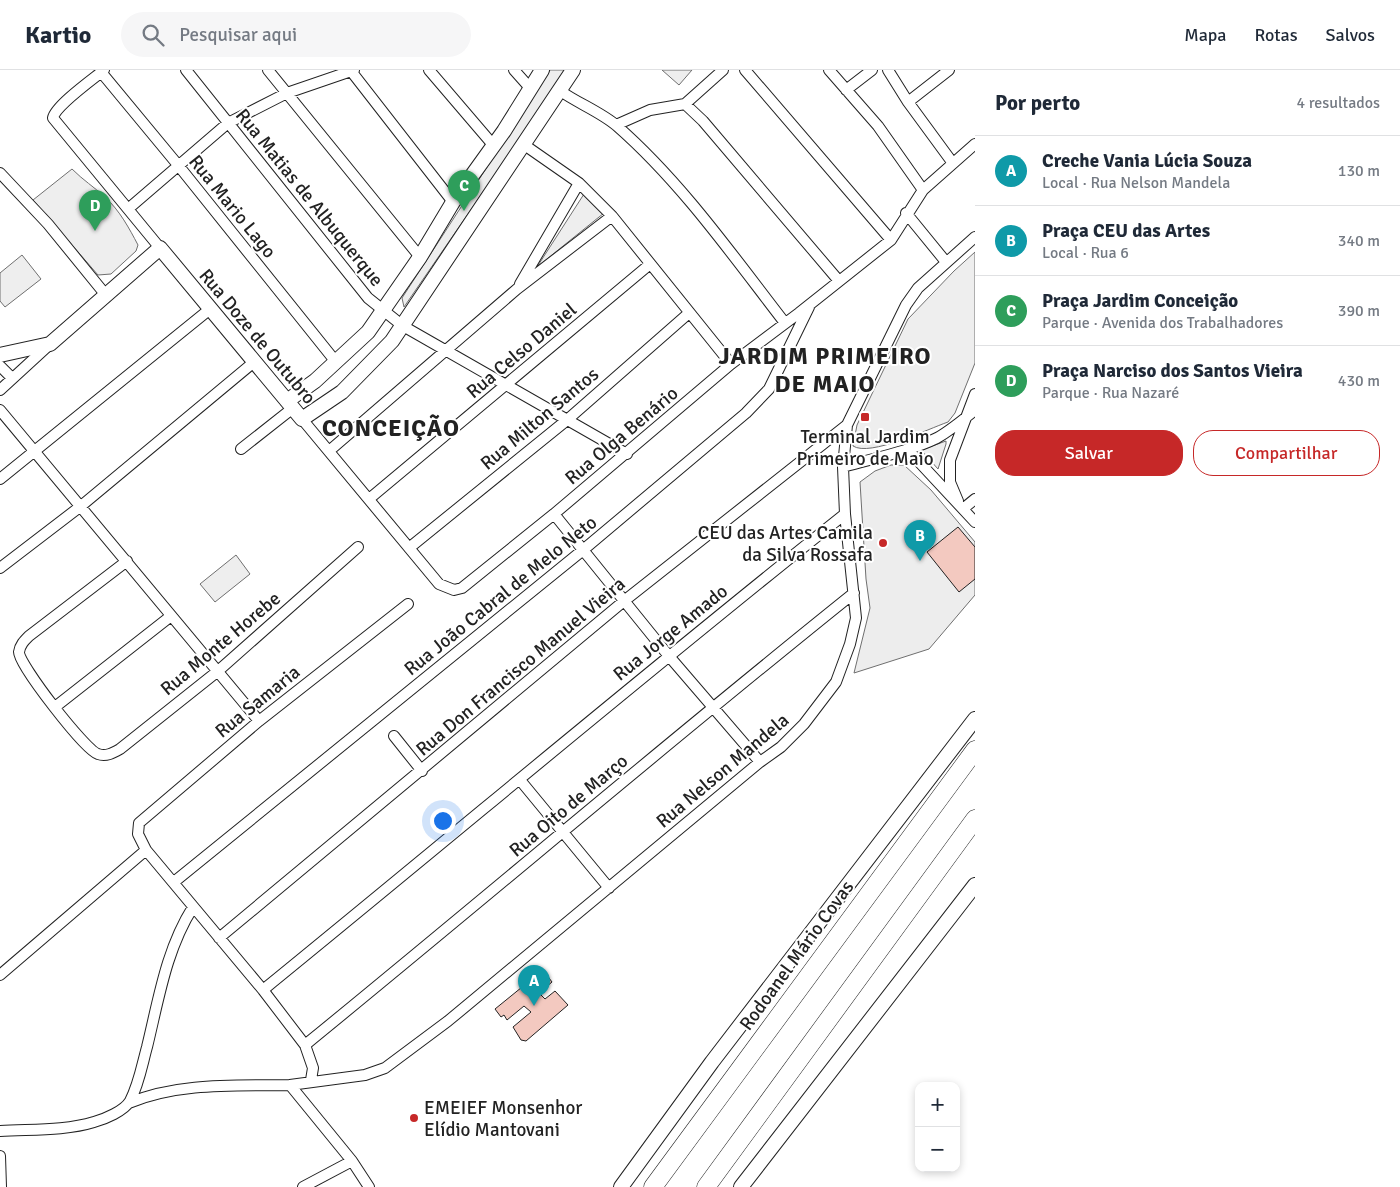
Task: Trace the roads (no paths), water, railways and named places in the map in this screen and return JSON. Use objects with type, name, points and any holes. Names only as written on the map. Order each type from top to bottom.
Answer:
[{"type":"highway","name":"Rodoanel Mário Covas","points":[[653,1187],[975,750]]},
{"type":"highway","points":[[706,1187],[975,819]]},
{"type":"street","name":"Rua Matias de Albuquerque","points":[[186,70],[368,298],[403,326],[627,454]]},
{"type":"street","points":[[268,70],[420,257]]},
{"type":"street","points":[[429,70],[494,146]]},
{"type":"street","points":[[514,70],[530,88]]},
{"type":"street","points":[[241,449],[353,348],[384,311],[420,257],[453,202],[494,146],[542,70]]},
{"type":"street","points":[[302,419],[329,402],[355,380],[403,326],[573,70]]},
{"type":"street","points":[[616,125],[650,110],[685,104],[723,70]]},
{"type":"street","points":[[745,70],[891,240],[906,213],[923,190],[952,162],[975,144]]},
{"type":"street","points":[[829,70],[878,126],[923,190]]},
{"type":"street","points":[[846,90],[872,70]]},
{"type":"street","points":[[888,70],[908,102],[952,162]]},
{"type":"street","points":[[908,102],[949,70]]},
{"type":"street","name":"Rua Doze de Outubro","points":[[102,71],[54,114],[55,123],[128,208],[439,584],[454,590]]},
{"type":"street","name":"Rua Mario Lago","points":[[102,71],[336,362]]},
{"type":"street","points":[[128,208],[228,123],[326,74],[352,71],[453,202]]},
{"type":"street","points":[[559,90],[616,125],[660,169],[717,236],[785,324]]},
{"type":"street","points":[[685,104],[709,129],[839,280]]},
{"type":"street","points":[[523,144],[579,183],[612,216],[649,265],[731,364]]},
{"type":"street","points":[[0,173],[48,224],[105,294]]},
{"type":"street","points":[[517,289],[579,183]]},
{"type":"street","points":[[906,213],[946,262]]},
{"type":"street","points":[[329,451],[517,289],[612,216]]},
{"type":"street","name":"Rua Nelson Mandela","points":[[0,1131],[85,1124],[108,1116],[129,1102],[143,1096],[170,1090],[234,1085],[290,1085],[311,1080],[365,1075],[385,1068],[448,1021],[760,762],[781,747],[804,724],[836,682],[850,644],[856,618],[845,514],[843,467],[847,425],[906,305],[918,288],[975,238]]},
{"type":"street","name":"Rua Olga Benário","points":[[454,590],[462,588],[627,454],[731,364],[811,304],[891,240]]},
{"type":"street","points":[[0,390],[105,294],[160,248]]},
{"type":"street","name":"Rua Celso Daniel","points":[[369,499],[649,265]]},
{"type":"street","name":"Rua João Cabral de Melo Neto","points":[[174,882],[583,550],[746,412],[768,390],[811,304]]},
{"type":"street","points":[[0,479],[210,309]]},
{"type":"street","name":"Rua Milton Santos","points":[[409,548],[567,420],[689,313]]},
{"type":"street","points":[[0,354],[50,344]]},
{"type":"street","points":[[0,568],[82,506],[254,362]]},
{"type":"street","points":[[0,366],[12,378]]},
{"type":"street","points":[[961,505],[950,482],[950,460],[975,394]]},
{"type":"street","points":[[0,410],[82,506],[258,721]]},
{"type":"street","points":[[843,467],[907,449],[936,438],[975,410]]},
{"type":"street","name":"Rua Don Francisco Manuel Vieira","points":[[219,938],[624,601],[847,425]]},
{"type":"street","points":[[907,449],[975,522]]},
{"type":"street","points":[[961,505],[975,499]]},
{"type":"street","points":[[554,514],[668,655],[760,762]]},
{"type":"street","name":"Rua Jorge Amado","points":[[263,990],[520,780],[668,655],[845,514]]},
{"type":"street","name":"Rua Monte Horebe","points":[[55,707],[84,743],[99,754],[110,754],[120,749],[218,671],[358,547]]},
{"type":"street","points":[[127,561],[22,642],[19,652],[25,668],[55,707],[172,616]]},
{"type":"street","name":"Rua Oito de Março","points":[[305,1045],[564,833],[712,707],[854,593]]},
{"type":"street","name":"Rua Samaria","points":[[146,850],[138,834],[139,823],[151,811],[258,721],[408,604]]},
{"type":"street","points":[[621,1187],[712,1062],[975,719]]},
{"type":"street","points":[[394,736],[422,771]]},
{"type":"street","points":[[520,780],[609,888]]},
{"type":"street","points":[[0,975],[146,850],[263,990],[305,1045],[313,1068],[311,1080]]},
{"type":"street","points":[[741,1187],[975,885]]},
{"type":"street","points":[[129,1102],[138,1082],[170,954],[181,926],[193,907]]},
{"type":"street","points":[[290,1085],[352,1161],[369,1187]]},
{"type":"street","points":[[0,1156],[1,1187]]},
{"type":"street","points":[[303,1187],[352,1161]]},
{"type":"place","name":"Praça Jardim Conceição","points":[[464,211]]},
{"type":"place","name":"Praça Narciso dos Santos Vieira","points":[[95,231]]},
{"type":"place","name":"Terminal Jardim Primeiro de Maio","points":[[865,417]]},
{"type":"place","name":"CEU das Artes Camila da Silva Rossafa","points":[[883,543]]},
{"type":"place","name":"Praça CEU das Artes","points":[[920,561]]},
{"type":"place","name":"Creche Vania Lúcia Souza","points":[[534,1006]]},
{"type":"place","name":"EMEIEF Monsenhor Elídio Mantovani","points":[[414,1118]]},
{"type":"district","name":"JARDIM PRIMEIRO DE MAIO","points":[[825,370]]},
{"type":"district","name":"CONCEIÇÃO","points":[[391,428]]}]
